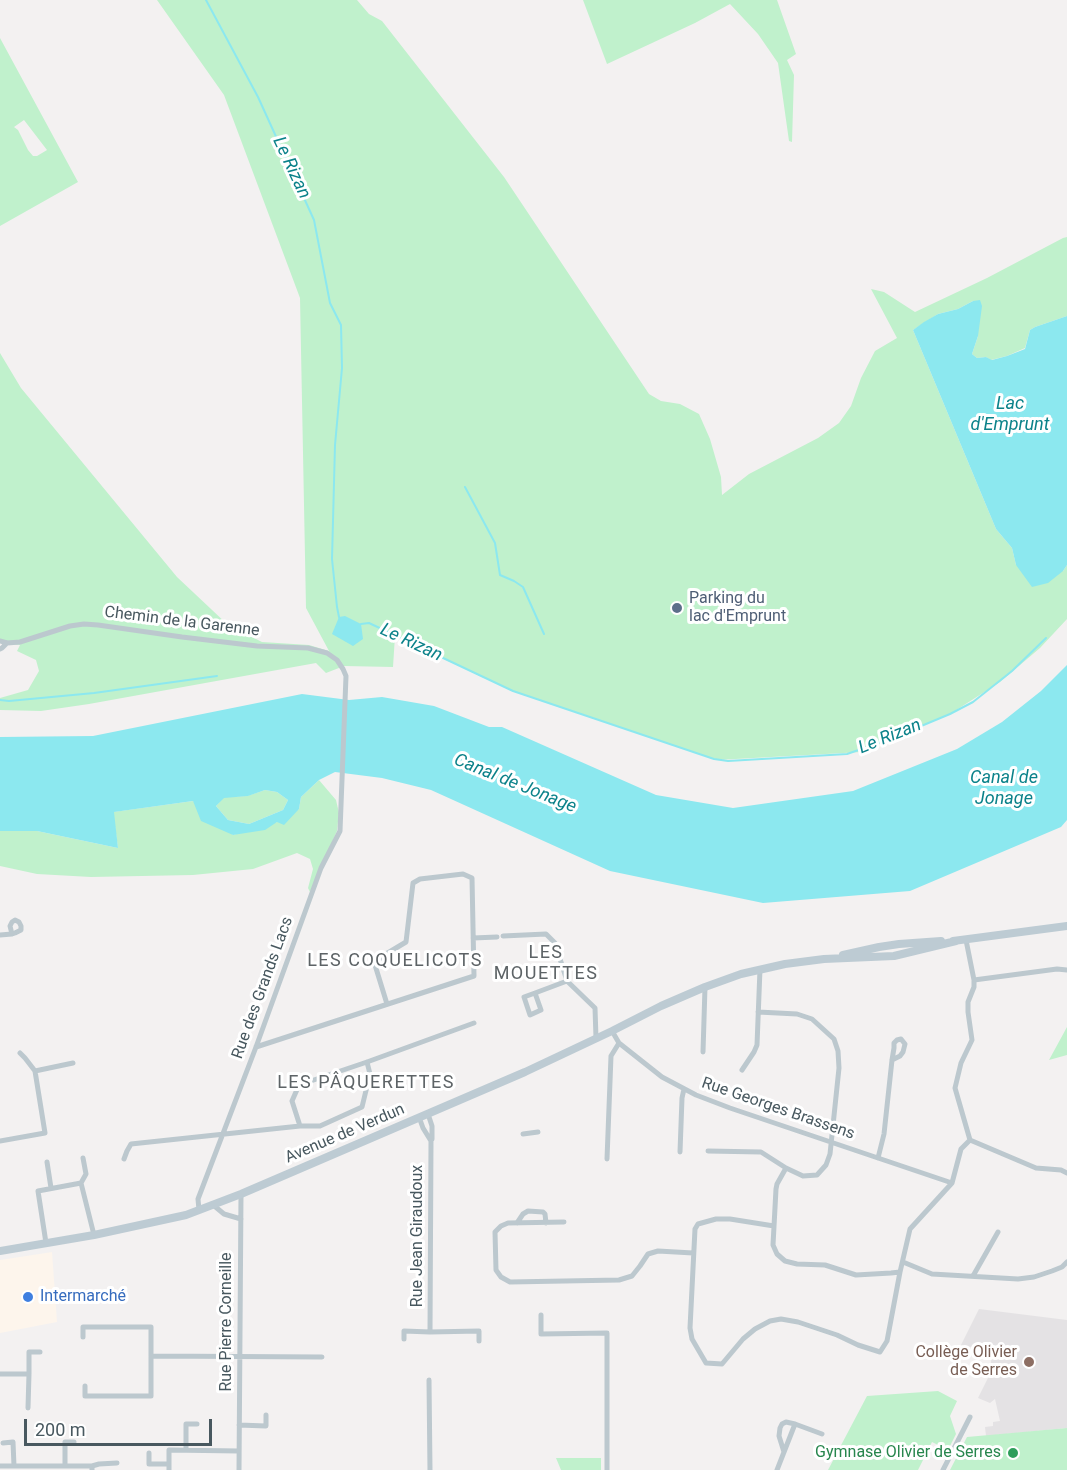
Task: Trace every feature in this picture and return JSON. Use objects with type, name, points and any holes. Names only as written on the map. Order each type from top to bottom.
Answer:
[{"type":"main road","name":"Avenue de Verdun","points":[[0,1251],[94,1235],[186,1215],[241,1194],[525,1072],[661,1006],[741,974],[784,964],[824,959],[879,946],[966,940],[1067,926]]},
{"type":"street","name":"Chemin de la Garenne","points":[[0,641],[20,642],[70,626],[84,624],[257,646],[308,648],[327,653],[337,660],[344,669],[346,682]]},
{"type":"street","points":[[0,648],[7,643]]},
{"type":"street","name":"Rue des Grands Lacs","points":[[199,1210],[198,1199],[222,1134],[321,868],[340,831],[346,682]]},
{"type":"street","points":[[256,1047],[387,1004],[474,975],[472,878],[463,874],[420,879],[413,883],[406,942],[381,957],[375,965],[387,1004]]},
{"type":"street","points":[[0,936],[12,934]]},
{"type":"street","points":[[473,938],[546,934],[555,943],[567,981],[594,1008],[596,1038]]},
{"type":"street","points":[[966,940],[974,980],[974,987],[968,1002],[972,1040],[961,1063],[955,1088],[970,1140]]},
{"type":"street","points":[[742,1070],[757,1045],[760,969]]},
{"type":"street","points":[[974,980],[1057,969],[1067,970]]},
{"type":"street","points":[[535,993],[567,981]]},
{"type":"street","points":[[703,1052],[705,987]]},
{"type":"street","points":[[708,1150],[761,1152],[803,1176],[817,1174],[826,1165],[830,1154],[839,1068],[838,1051],[834,1039],[812,1019],[797,1014],[758,1012]]},
{"type":"street","points":[[300,1125],[292,1101],[299,1085],[474,1023]]},
{"type":"street","name":"Rue Georges Brassens","points":[[612,1031],[619,1043],[662,1077],[696,1095],[952,1183]]},
{"type":"street","points":[[607,1159],[611,1056],[619,1043]]},
{"type":"street","points":[[0,1142],[45,1133],[34,1071],[20,1053]]},
{"type":"street","points":[[878,1158],[884,1134],[892,1060]]},
{"type":"street","points":[[124,1159],[131,1144],[300,1125],[320,1125],[362,1107],[370,1074],[367,1062]]},
{"type":"street","points":[[34,1071],[73,1063]]},
{"type":"street","points":[[680,1152],[684,1089]]},
{"type":"street","name":"Rue Jean Giraudoux","points":[[428,1114],[432,1126],[430,1332]]},
{"type":"street","name":"Rue Jean Giraudoux","points":[[419,1117],[431,1141]]},
{"type":"street","points":[[523,1134],[538,1132]]},
{"type":"street","points":[[970,1140],[1036,1168],[1061,1170],[1067,1173]]},
{"type":"street","points":[[774,1226],[716,1219],[698,1224],[695,1229],[690,1328],[692,1339],[706,1363],[722,1364],[743,1339],[755,1329],[770,1321],[781,1319],[837,1335],[880,1352],[887,1341],[910,1229],[952,1183],[962,1149],[970,1140]]},
{"type":"street","points":[[83,1158],[86,1174],[81,1183],[94,1235]]},
{"type":"street","points":[[47,1162],[51,1188]]},
{"type":"street","points":[[786,1168],[777,1184],[773,1245],[777,1254],[785,1261],[825,1265],[856,1275],[900,1272]]},
{"type":"street","points":[[45,1243],[38,1191],[81,1183]]},
{"type":"street","name":"Rue Pierre Corneille","points":[[239,1470],[241,1194]]},
{"type":"street","points":[[212,1204],[224,1214],[241,1219]]},
{"type":"street","points":[[517,1223],[528,1211],[543,1212],[546,1223]]},
{"type":"street","points":[[564,1222],[508,1223],[501,1226],[495,1232],[496,1270],[501,1277],[510,1282],[619,1280],[632,1276],[648,1254],[658,1251],[693,1253]]},
{"type":"street","points":[[973,1276],[998,1232]]},
{"type":"street","points":[[903,1262],[932,1274],[1018,1279],[1034,1277],[1062,1267],[1067,1262]]},
{"type":"street","points":[[1062,1267],[1067,1273]]},
{"type":"street","points":[[541,1315],[541,1334],[608,1333],[606,1470]]},
{"type":"street","points":[[83,1337],[83,1327],[151,1327],[151,1396],[85,1396],[85,1386]]},
{"type":"street","name":"Rue Jean Giraudoux","points":[[404,1339],[404,1331],[479,1331],[479,1341]]},
{"type":"street","points":[[28,1408],[29,1352],[40,1352]]},
{"type":"street","points":[[151,1356],[322,1357]]},
{"type":"street","points":[[0,1374],[29,1374]]},
{"type":"street","points":[[429,1380],[430,1470]]},
{"type":"street","points":[[239,1425],[266,1426],[266,1416]]},
{"type":"street","points":[[943,1470],[970,1417]]},
{"type":"street","points":[[784,1452],[778,1436],[782,1424],[786,1422],[822,1434]]},
{"type":"street","points":[[186,1450],[186,1424],[197,1424]]},
{"type":"street","points":[[777,1470],[795,1424]]},
{"type":"street","points":[[3,1443],[13,1442],[14,1466]]},
{"type":"street","points":[[65,1466],[65,1442],[74,1442]]},
{"type":"street","points":[[149,1453],[149,1464],[169,1467],[168,1450],[239,1451]]},
{"type":"street","points":[[0,1466],[92,1468],[99,1464],[117,1463]]},
{"type":"shaded area","name":"Intermarché","points":[[52,1252],[57,1322],[0,1333],[0,1260]]},
{"type":"shaded area","name":"Collège Olivier de Serres","points":[[979,1309],[1067,1320],[1067,1428],[986,1436],[985,1427],[993,1426],[993,1422],[1000,1421],[995,1399],[990,1403],[978,1398],[990,1374],[992,1351],[961,1345]]},
{"type":"green space","points":[[157,0],[357,0],[369,14],[382,21],[504,177],[649,394],[661,401],[680,404],[699,414],[710,439],[721,477],[722,495],[749,474],[818,438],[839,423],[851,406],[861,378],[875,351],[897,338],[871,289],[884,292],[915,312],[1067,237],[1067,316],[1030,330],[1025,348],[991,360],[986,357],[977,358],[972,354],[978,336],[973,301],[958,309],[938,314],[913,330],[996,529],[1012,548],[1016,565],[1063,571],[1067,565],[1067,619],[1040,648],[1000,682],[950,714],[862,752],[717,760],[512,691],[395,636],[393,667],[344,666],[326,673],[316,663],[89,704],[41,711],[0,710],[0,698],[28,690],[39,671],[36,660],[17,651],[20,645],[0,643],[0,353],[21,388],[177,577],[228,625],[262,642],[309,645],[329,651],[306,608],[300,298],[224,95]]},
{"type":"green space","points":[[583,0],[777,0],[796,54],[787,60],[794,75],[792,142],[789,141],[778,63],[758,34],[730,4],[607,64]]},
{"type":"green space","points":[[0,38],[78,182],[0,226]],"holes":[[[24,120],[47,150],[33,156],[14,127]]]},
{"type":"green space","points":[[319,780],[336,800],[339,813],[337,831],[310,892],[308,888],[313,869],[310,859],[297,853],[253,869],[193,875],[91,877],[37,874],[0,866],[0,831],[37,831],[118,848],[113,812],[193,801],[233,835],[277,822],[299,809],[301,797]]},
{"type":"green space","points":[[265,790],[277,792],[288,800],[283,810],[249,824],[228,820],[216,806],[224,797],[247,796]]},
{"type":"green space","points":[[1067,1027],[1067,1055],[1049,1060]]},
{"type":"green space","points":[[938,1391],[957,1401],[950,1416],[956,1434],[948,1450],[932,1442],[918,1470],[828,1470],[867,1396]]},
{"type":"green space","name":"Gymnase Olivier de Serres","points":[[1067,1428],[1067,1470],[950,1470],[967,1437]]},
{"type":"green space","points":[[556,1458],[601,1458],[601,1470],[561,1470]]},
{"type":"water","name":"Lac d'Emprunt","points":[[980,300],[982,306],[978,336],[972,354],[977,358],[986,357],[992,360],[1025,349],[1030,330],[1067,316],[1067,565],[1048,583],[1032,587],[1016,565],[1012,548],[996,529],[913,330],[938,314]]},
{"type":"water","points":[[345,616],[361,624],[363,639],[353,646],[332,634],[339,617]]},
{"type":"water","name":"Canal de Jonage","points":[[1067,665],[1067,820],[1061,827],[910,891],[763,903],[610,871],[431,790],[382,778],[335,772],[319,780],[301,797],[299,809],[284,825],[277,822],[265,830],[233,835],[201,821],[193,801],[114,812],[118,848],[37,831],[0,831],[0,737],[93,736],[302,694],[349,700],[382,697],[434,706],[489,727],[502,727],[656,795],[733,808],[853,791],[957,749],[1002,722],[1041,691]],"holes":[[[265,790],[277,792],[288,800],[283,810],[249,824],[228,820],[216,806],[224,798],[248,796]]]},
{"type":"waterway","name":"Le Rizan","points":[[206,0],[258,97],[314,220],[330,303],[341,325],[342,368],[335,445],[332,559],[340,619]]},
{"type":"waterway","points":[[465,487],[495,543],[500,575],[523,587],[544,634]]},
{"type":"waterway","name":"Le Rizan","points":[[361,624],[369,623],[513,691],[714,759],[728,761],[847,754],[890,739],[973,702],[1012,671],[1046,638]]},
{"type":"waterway","points":[[0,700],[94,693],[217,676]]},
{"type":"place","name":"Parking du lac d'Emprunt","points":[[677,608]]},
{"type":"place","name":"Intermarché","points":[[28,1297]]},
{"type":"place","name":"Collège Olivier de Serres","points":[[1029,1362]]},
{"type":"place","name":"Gymnase Olivier de Serres","points":[[1013,1453]]},
{"type":"district","name":"LES COQUELICOTS","points":[[395,961]]},
{"type":"district","name":"LES MOUETTES","points":[[546,963]]},
{"type":"district","name":"LES PÂQUERETTES","points":[[366,1083]]}]
